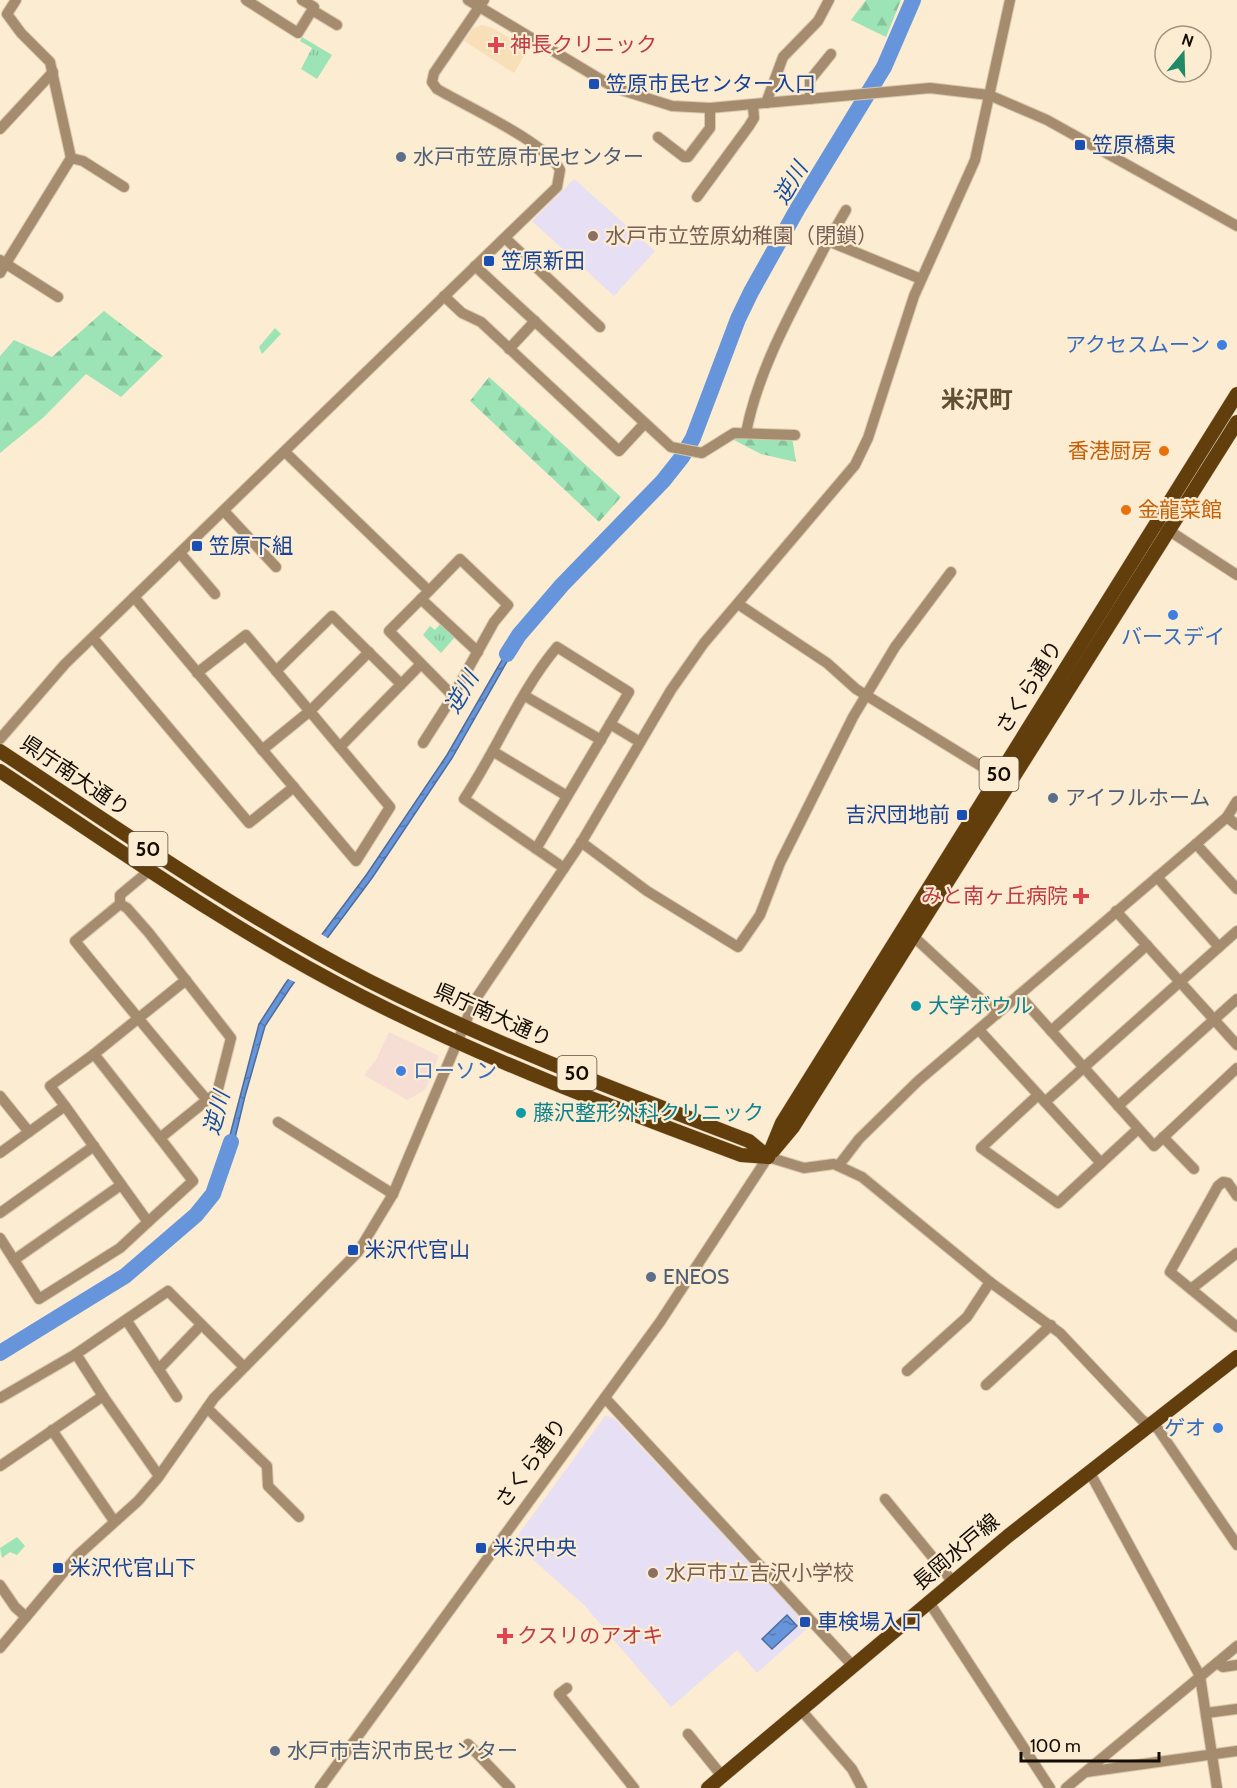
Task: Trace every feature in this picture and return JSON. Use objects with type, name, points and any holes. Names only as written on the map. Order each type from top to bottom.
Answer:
[{"type":"main road","name":"さくら通り","points":[[768,1157],[794,1127],[1010,784],[1163,526],[1237,394]]},
{"type":"main road","name":"さくら通り","points":[[768,1157],[782,1123],[997,776],[1163,526],[1237,422]]},
{"type":"main road","name":"県庁南大通り","points":[[0,751],[218,896],[299,943],[462,1026],[749,1141],[768,1157]]},
{"type":"main road","name":"県庁南大通り","points":[[0,771],[150,870],[314,971],[456,1042],[551,1083],[741,1155],[768,1157]]},
{"type":"main road","name":"長岡水戸線","points":[[708,1788],[953,1582],[1149,1424],[1237,1357]]},
{"type":"street","points":[[16,0],[4,11],[21,33],[46,56],[53,72],[71,158],[2,265],[58,297]]},
{"type":"street","points":[[246,0],[298,33],[314,7],[302,0]]},
{"type":"street","points":[[468,0],[482,3],[615,88],[672,106],[710,108],[947,88],[989,95],[1047,120],[1237,226]]},
{"type":"street","points":[[766,103],[783,57],[818,21],[828,0]]},
{"type":"street","points":[[0,1648],[74,1559],[138,1501],[159,1476],[207,1408],[244,1367],[342,1270],[369,1236],[393,1194],[462,1026],[486,982],[581,842],[692,659],[855,465],[868,438],[921,279],[969,178],[978,147],[1010,0]]},
{"type":"street","points":[[0,739],[39,692],[134,597],[557,187],[560,170],[552,159],[538,147],[437,89],[432,82],[434,73],[482,3]]},
{"type":"street","points":[[312,10],[337,25]]},
{"type":"street","points":[[810,99],[810,80],[831,54]]},
{"type":"street","points":[[0,129],[53,72]]},
{"type":"street","points":[[697,196],[754,118],[753,105]]},
{"type":"street","points":[[658,137],[684,157],[688,157],[710,128],[710,108]]},
{"type":"street","points":[[71,158],[83,161],[124,187]]},
{"type":"street","points":[[746,433],[750,414],[779,338],[846,210]]},
{"type":"street","points":[[505,238],[600,327]]},
{"type":"street","points":[[828,241],[921,279]]},
{"type":"street","points":[[475,266],[671,447],[699,452],[708,450],[734,434],[795,435]]},
{"type":"street","points":[[444,296],[462,313],[481,322],[619,451],[644,424]]},
{"type":"street","points":[[509,349],[535,321]]},
{"type":"street","points":[[285,452],[478,652]]},
{"type":"street","points":[[224,511],[276,567]]},
{"type":"street","points":[[1163,526],[1237,575]]},
{"type":"street","points":[[180,553],[215,594]]},
{"type":"street","points":[[423,743],[453,696],[494,622],[508,605],[460,559],[389,631],[453,696]]},
{"type":"street","points":[[581,842],[647,891],[738,947],[760,915],[780,863],[840,740],[894,647],[951,572]]},
{"type":"street","points":[[134,597],[197,673],[262,750],[357,861],[390,807],[246,634],[197,673]]},
{"type":"street","points":[[738,604],[827,663],[866,695],[1010,784]]},
{"type":"street","points":[[276,671],[332,616],[401,684]]},
{"type":"street","points":[[93,638],[249,823],[294,787]]},
{"type":"street","points":[[536,849],[630,692],[557,647],[544,663],[494,752],[464,799],[536,849],[564,868]]},
{"type":"street","points":[[262,750],[310,711],[369,652]]},
{"type":"street","points":[[340,747],[421,664]]},
{"type":"street","points":[[525,696],[601,740]]},
{"type":"street","points":[[610,724],[640,742]]},
{"type":"street","points":[[494,752],[567,796]]},
{"type":"street","points":[[839,1165],[859,1139],[902,1096],[1227,817],[1237,801]]},
{"type":"street","points":[[1227,817],[1237,825]]},
{"type":"street","points":[[1196,844],[1237,890]]},
{"type":"street","points":[[120,904],[120,895],[150,870]]},
{"type":"street","points":[[1157,877],[1218,947]]},
{"type":"street","points":[[120,904],[127,908],[149,933],[231,1038],[217,1093],[160,1138]]},
{"type":"street","points":[[120,904],[75,941],[207,1100]]},
{"type":"street","points":[[1116,911],[1237,1045]]},
{"type":"street","points":[[1138,1129],[1058,1203],[981,1148],[1041,1099],[1084,1068],[1237,931]]},
{"type":"street","points":[[914,937],[997,1014]]},
{"type":"street","points":[[1051,1031],[1147,945]]},
{"type":"street","points":[[148,1222],[50,1086],[139,1019],[186,980]]},
{"type":"street","points":[[1019,995],[1154,1146],[1237,1068]]},
{"type":"street","points":[[1118,1106],[1237,999]]},
{"type":"street","points":[[980,1030],[1101,1163]]},
{"type":"street","points":[[0,1238],[39,1299],[120,1248],[193,1180],[94,1054]]},
{"type":"street","points":[[0,1096],[29,1132]]},
{"type":"street","points":[[0,1153],[65,1106]]},
{"type":"street","points":[[278,1122],[393,1194]]},
{"type":"street","points":[[1164,1137],[1194,1169]]},
{"type":"street","points":[[0,1213],[94,1146]]},
{"type":"street","points":[[768,1157],[804,1168],[839,1165],[862,1177],[990,1282],[1051,1325],[1070,1342],[1142,1420],[1158,1429],[1237,1545]]},
{"type":"street","name":"さくら通り","points":[[320,1788],[690,1278],[768,1157]]},
{"type":"street","points":[[1237,1196],[1227,1183],[1223,1182],[1218,1186],[1170,1272],[1237,1327]]},
{"type":"street","points":[[14,1260],[121,1185]]},
{"type":"street","points":[[1191,1289],[1237,1253]]},
{"type":"street","points":[[907,1371],[967,1317],[990,1282]]},
{"type":"street","points":[[0,1398],[128,1321],[168,1291],[244,1367]]},
{"type":"street","points":[[128,1321],[177,1397]]},
{"type":"street","points":[[159,1369],[201,1325]]},
{"type":"street","points":[[986,1385],[1051,1325]]},
{"type":"street","points":[[76,1354],[159,1476]]},
{"type":"street","points":[[0,1466],[103,1396]]},
{"type":"street","points":[[604,1398],[853,1666]]},
{"type":"street","points":[[207,1408],[267,1466],[268,1486],[299,1517]]},
{"type":"street","points":[[52,1430],[114,1521]]},
{"type":"street","points":[[1089,1472],[1200,1676],[1217,1788]]},
{"type":"street","points":[[885,1499],[953,1582]]},
{"type":"street","points":[[0,1585],[15,1607],[26,1617]]},
{"type":"street","points":[[929,1602],[1050,1788]]},
{"type":"street","points":[[1066,1788],[1237,1646]]},
{"type":"street","points":[[1217,1663],[1223,1667],[1237,1665]]},
{"type":"street","points":[[567,1688],[559,1694],[634,1788]]},
{"type":"street","points":[[1206,1713],[1237,1709]]},
{"type":"street","points":[[801,1710],[852,1769],[862,1788]]},
{"type":"street","points":[[688,1734],[722,1776]]},
{"type":"street","points":[[468,1744],[510,1788]]},
{"type":"street","points":[[1085,1772],[1237,1751]]},
{"type":"shaded area","name":"神長クリニック","points":[[482,25],[493,28],[528,49],[514,73],[464,41],[472,29]]},
{"type":"shaded area","name":"水戸市立笠原幼稚園（閉鎖）","points":[[574,179],[655,251],[614,296],[532,221]]},
{"type":"shaded area","points":[[389,1032],[439,1056],[425,1090],[407,1100],[364,1075],[376,1060]]},
{"type":"shaded area","name":"水戸市立吉沢小学校","points":[[605,1416],[614,1418],[809,1627],[757,1673],[737,1650],[671,1707],[584,1605],[513,1542]]},
{"type":"green space","points":[[866,0],[901,0],[886,37],[851,20]]},
{"type":"green space","points":[[302,37],[332,55],[317,79],[301,69],[312,48],[300,41]]},
{"type":"green space","points":[[104,311],[163,356],[121,397],[86,374],[44,417],[0,453],[0,356],[14,340],[52,357]]},
{"type":"green space","points":[[275,328],[281,334],[262,354],[259,347]]},
{"type":"green space","points":[[489,377],[621,497],[599,522],[470,401]]},
{"type":"green space","points":[[792,437],[796,462],[761,454],[732,439]]},
{"type":"green space","points":[[441,623],[456,636],[441,653],[423,635],[430,626],[435,630]]},
{"type":"green space","points":[[17,1537],[25,1546],[17,1555],[10,1552],[2,1558],[0,1548]]},
{"type":"water","points":[[517,634],[521,637],[452,758],[372,878],[290,988],[265,1026],[229,1163],[223,1162],[259,1024],[285,984],[367,874],[447,755]]},
{"type":"water","points":[[787,1615],[797,1626],[772,1649],[762,1639]]},
{"type":"pier","points":[[321,934],[331,940],[297,983],[286,978]]},
{"type":"waterway","name":"逆川","points":[[507,654],[519,635],[562,585],[663,481],[682,457],[693,438],[738,319],[751,292],[798,208],[884,67],[913,0]]},
{"type":"waterway","name":"逆川","points":[[0,1353],[125,1276],[196,1215],[213,1194],[231,1142]]},
{"type":"place","name":"神長クリニック","points":[[496,45]]},
{"type":"place","name":"笠原市民センター入口","points":[[594,84]]},
{"type":"place","name":"笠原橋東","points":[[1080,145]]},
{"type":"place","name":"水戸市笠原市民センター","points":[[401,157]]},
{"type":"place","name":"水戸市立笠原幼稚園（閉鎖）","points":[[593,236]]},
{"type":"place","name":"笠原新田","points":[[489,261]]},
{"type":"place","name":"アクセスムーン","points":[[1222,345]]},
{"type":"place","name":"香港厨房","points":[[1164,451]]},
{"type":"place","name":"金龍菜館","points":[[1126,510]]},
{"type":"place","name":"笠原下組","points":[[197,546]]},
{"type":"place","name":"バースデイ","points":[[1173,615]]},
{"type":"place","name":"アイフルホーム","points":[[1053,798]]},
{"type":"place","name":"吉沢団地前","points":[[962,815]]},
{"type":"place","name":"みと南ヶ丘病院","points":[[1081,896]]},
{"type":"place","name":"大学ボウル","points":[[916,1006]]},
{"type":"place","name":"ローソン","points":[[401,1071]]},
{"type":"place","name":"藤沢整形外科クリニック","points":[[521,1113]]},
{"type":"place","name":"米沢代官山","points":[[353,1250]]},
{"type":"place","name":"ENEOS","points":[[651,1277]]},
{"type":"place","name":"ゲオ","points":[[1218,1428]]},
{"type":"place","name":"米沢中央","points":[[481,1548]]},
{"type":"place","name":"米沢代官山下","points":[[58,1568]]},
{"type":"place","name":"水戸市立吉沢小学校","points":[[653,1573]]},
{"type":"place","name":"車検場入口","points":[[805,1622]]},
{"type":"place","name":"クスリのアオキ","points":[[505,1636]]},
{"type":"place","name":"水戸市吉沢市民センター","points":[[275,1751]]},
{"type":"district","name":"米沢町","points":[[977,400]]}]
